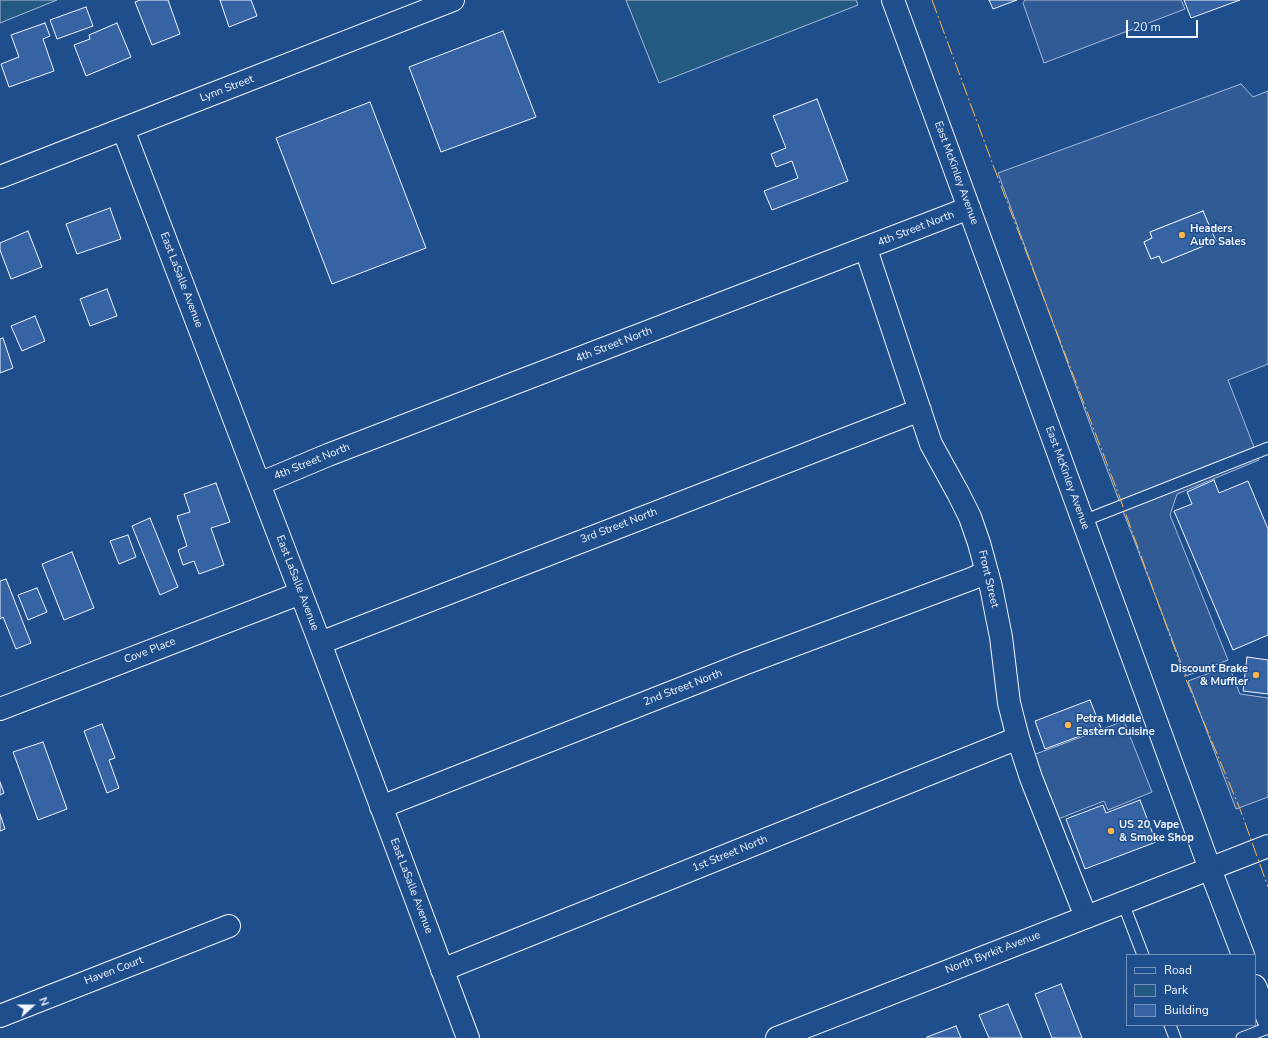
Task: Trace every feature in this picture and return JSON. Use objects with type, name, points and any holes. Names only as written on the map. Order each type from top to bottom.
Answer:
[{"type":"street","name":"Lynn Street","points":[[0,178],[453,0]]},
{"type":"street","name":"East McKinley Avenue","points":[[893,0],[1210,869],[1243,954]]},
{"type":"street","name":"East LaSalle Avenue","points":[[124,129],[320,643],[468,1038]]},
{"type":"street","name":"4th Street North","points":[[259,484],[328,455],[969,208]]},
{"type":"street","name":"Front Street","points":[[866,248],[931,444],[970,517],[979,543],[1001,637],[1009,703],[1018,738],[1031,778],[1086,917]]},
{"type":"street","name":"3rd Street North","points":[[320,643],[920,410]]},
{"type":"street","name":"2nd Street North","points":[[381,807],[746,663],[987,572]]},
{"type":"street","name":"Cove Place","points":[[0,709],[301,593]]},
{"type":"street","name":"1st Street North","points":[[442,970],[1018,738]]},
{"type":"street","name":"North Byrkit Avenue","points":[[777,1038],[1268,846]]},
{"type":"street","name":"Haven Court","points":[[0,1016],[229,926]]},
{"type":"street","points":[[1256,989],[1268,1020]]},
{"type":"lane","points":[[1083,520],[1268,448]]},
{"type":"lane","points":[[1123,903],[1143,954]]},
{"type":"lane","points":[[1170,1026],[1175,1038]]},
{"type":"lane","points":[[1242,1038],[1268,1028]]},
{"type":"green space","points":[[0,0],[57,0],[0,23]]},
{"type":"green space","points":[[626,0],[856,0],[858,5],[659,83]]},
{"type":"shaded area","points":[[1025,0],[1181,0],[1185,9],[1044,63],[1023,3]]},
{"type":"shaded area","points":[[1241,84],[1253,97],[1268,91],[1268,364],[1228,380],[1259,460],[1177,494],[1170,515],[1228,660],[1186,676],[1094,435],[998,173]],"holes":[[[1203,211],[1215,241],[1162,263],[1159,256],[1151,259],[1144,242],[1152,238],[1150,232]]]},
{"type":"shaded area","points":[[1229,666],[1240,694],[1268,698],[1268,797],[1236,809],[1188,681]]},
{"type":"shaded area","points":[[1124,721],[1152,792],[1108,810],[1104,801],[1058,819],[1033,755]]},
{"type":"building","points":[[140,0],[168,0],[180,34],[152,45],[135,2]]},
{"type":"building","points":[[220,0],[251,0],[257,16],[229,27]]},
{"type":"building","points":[[989,0],[1017,0],[993,9]]},
{"type":"building","points":[[1184,0],[1240,0],[1191,18]]},
{"type":"building","points":[[86,7],[93,26],[57,39],[50,20]]},
{"type":"building","points":[[45,23],[50,36],[43,39],[54,71],[9,87],[1,64],[19,57],[11,35]]},
{"type":"building","points":[[117,23],[131,57],[86,76],[74,45],[90,39],[89,35]]},
{"type":"building","points":[[503,31],[536,117],[441,152],[409,67]]},
{"type":"building","points":[[817,99],[848,181],[772,210],[764,191],[798,178],[792,161],[776,167],[771,154],[786,148],[773,116]]},
{"type":"building","points":[[370,102],[426,248],[332,284],[276,138]]},
{"type":"building","points":[[110,208],[121,239],[77,254],[66,224]]},
{"type":"building","name":"Headers Auto Sales","points":[[1203,211],[1216,241],[1162,263],[1159,256],[1151,259],[1144,242],[1152,238],[1150,232]]},
{"type":"building","points":[[28,231],[42,267],[11,279],[0,250],[0,243]]},
{"type":"building","points":[[107,289],[117,316],[90,326],[80,299]]},
{"type":"building","points":[[35,316],[45,341],[22,351],[11,326]]},
{"type":"building","points":[[3,338],[13,368],[0,373],[0,339]]},
{"type":"building","points":[[1214,480],[1219,493],[1248,481],[1268,529],[1268,635],[1233,650],[1174,511],[1192,504],[1187,492]]},
{"type":"building","points":[[216,483],[230,522],[211,528],[224,565],[199,574],[194,561],[183,565],[178,550],[187,546],[177,516],[190,512],[184,494]]},
{"type":"building","points":[[150,518],[178,587],[160,595],[132,526]]},
{"type":"building","points":[[128,535],[136,557],[119,564],[110,541]]},
{"type":"building","points":[[72,552],[94,608],[64,620],[42,564]]},
{"type":"building","points":[[6,579],[31,643],[16,649],[3,617],[0,619],[0,581]]},
{"type":"building","points":[[37,588],[47,612],[28,620],[18,595]]},
{"type":"building","name":"Discount Brake & Muffler","points":[[1247,657],[1268,660],[1268,694],[1243,691]]},
{"type":"building","name":"Petra Middle Eastern Cuisine","points":[[1090,700],[1101,728],[1045,749],[1035,721]]},
{"type":"building","points":[[102,724],[115,758],[109,760],[119,788],[107,793],[84,731]]},
{"type":"building","points":[[43,742],[67,809],[38,820],[13,752]]},
{"type":"building","points":[[0,782],[4,793],[0,795]]},
{"type":"building","name":"US 20 Vape & Smoke Shop","points":[[1140,800],[1156,842],[1085,869],[1066,819],[1103,805],[1106,813]]},
{"type":"building","points":[[0,814],[5,829],[0,831]]},
{"type":"building","points":[[1061,984],[1082,1038],[1052,1038],[1035,994]]},
{"type":"building","points":[[1008,1004],[1022,1038],[989,1038],[979,1015]]},
{"type":"building","points":[[956,1026],[961,1038],[927,1038],[927,1037]]},
{"type":"power","points":[[932,0],[996,173],[1117,490],[1185,677],[1240,809],[1268,887]]},
{"type":"place","name":"Headers Auto Sales","points":[[1182,235]]},
{"type":"place","name":"Discount Brake & Muffler","points":[[1256,675]]},
{"type":"place","name":"Petra Middle Eastern Cuisine","points":[[1068,725]]},
{"type":"place","name":"US 20 Vape & Smoke Shop","points":[[1111,831]]}]
